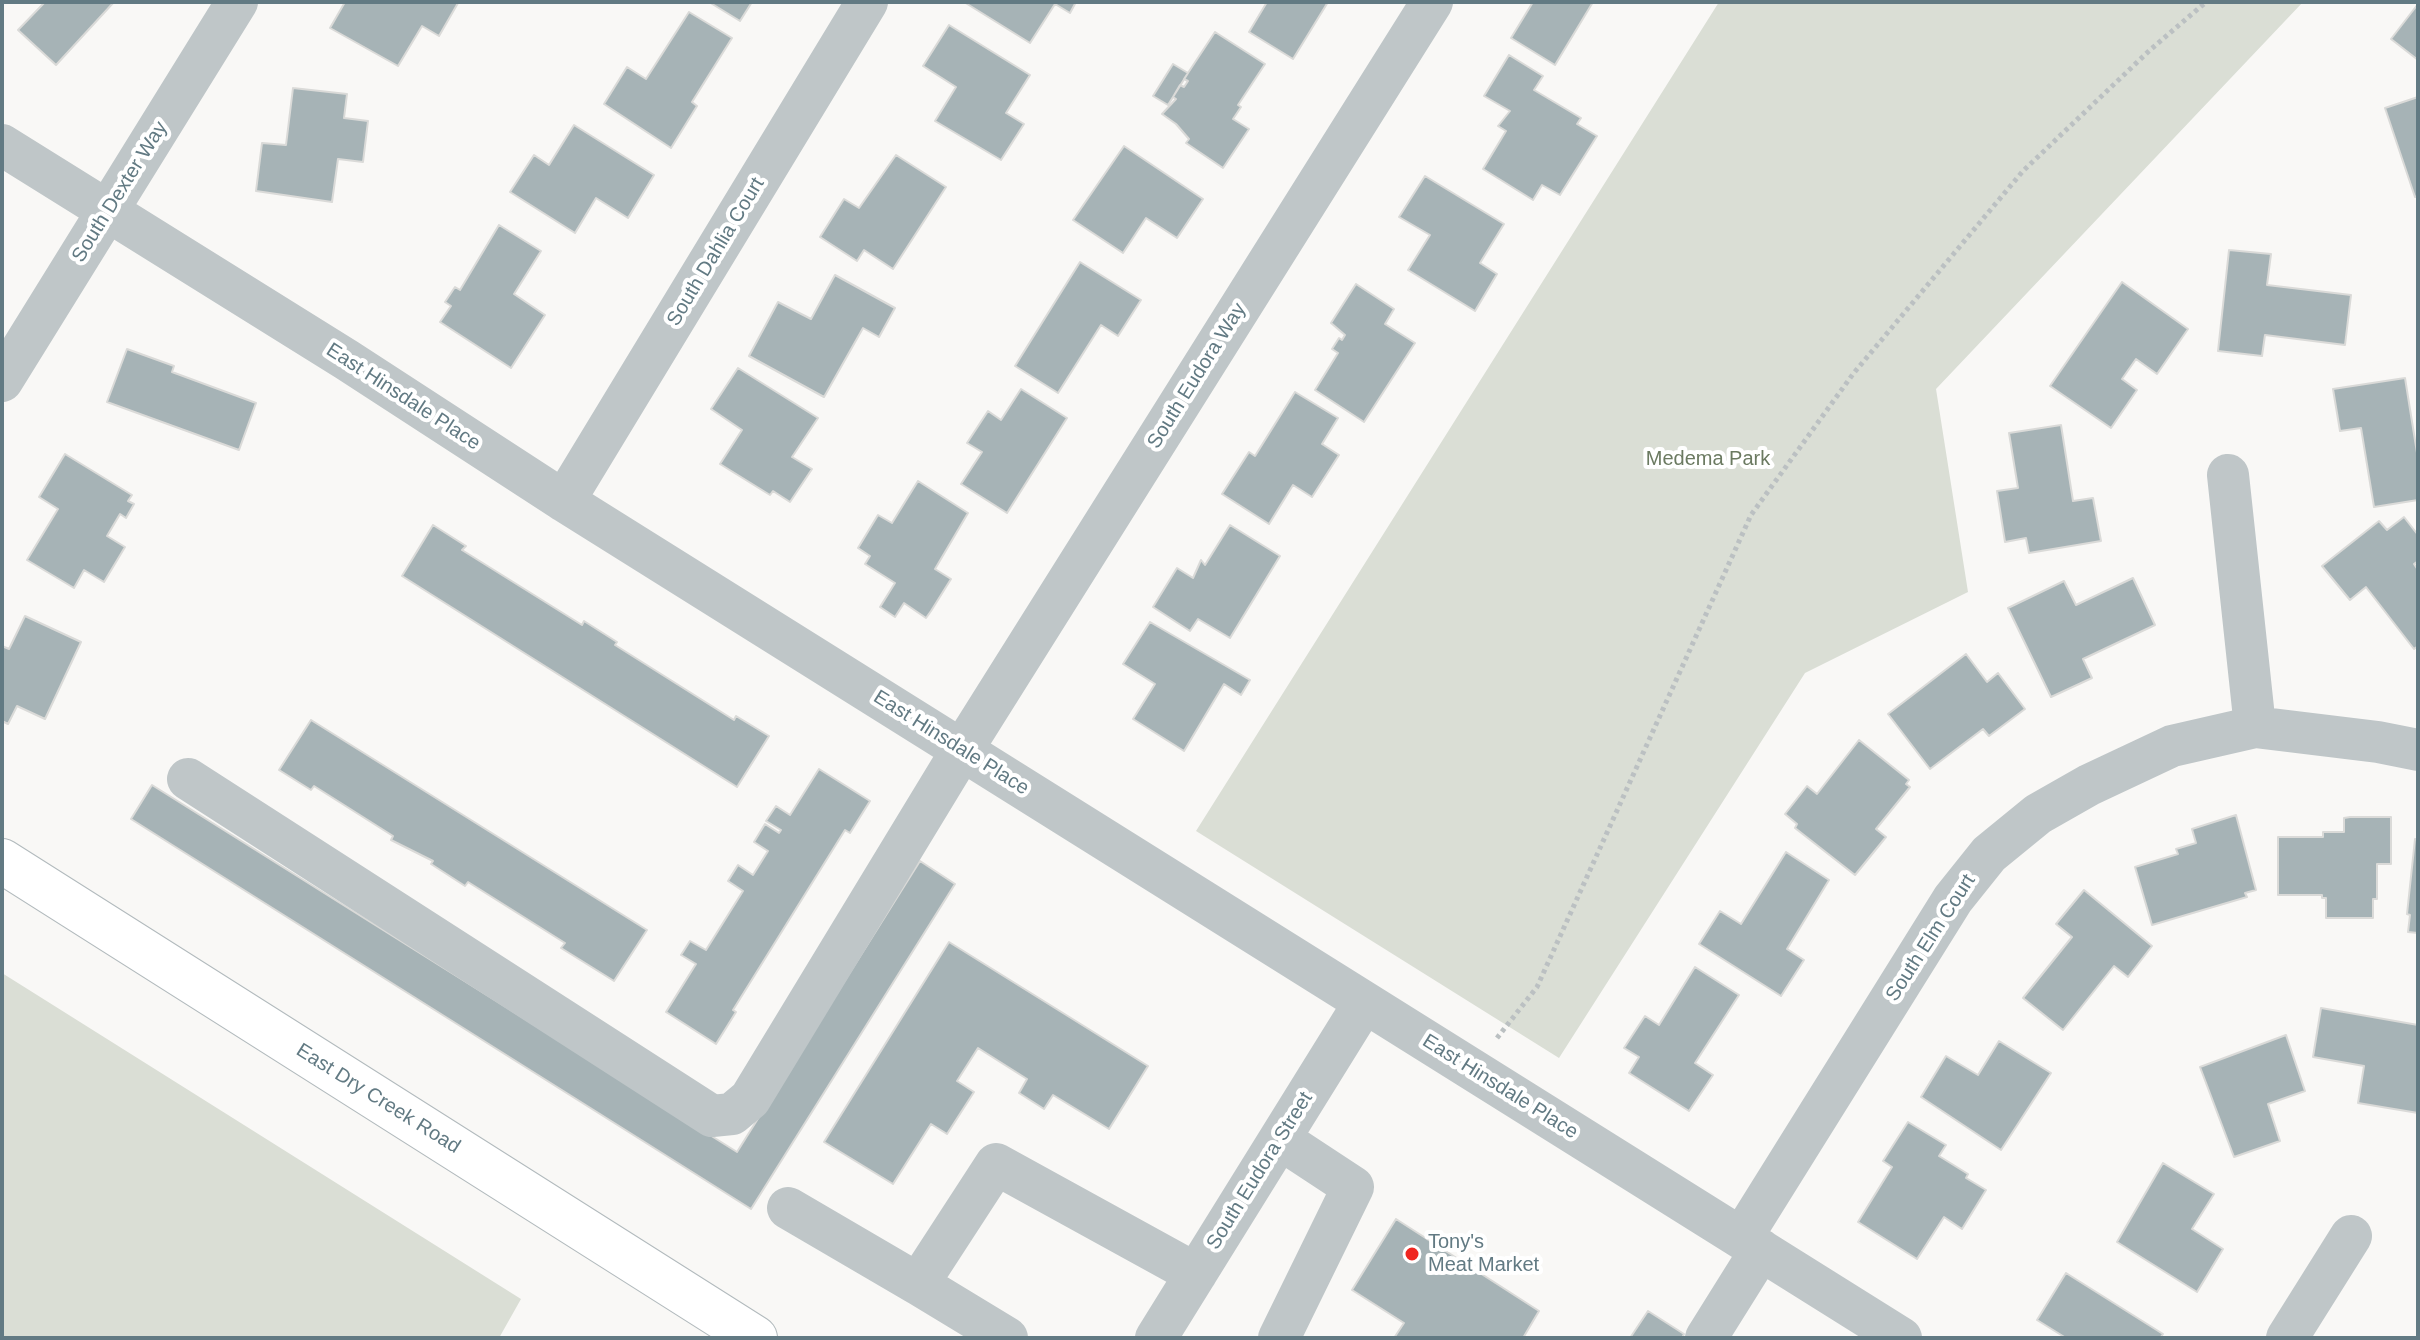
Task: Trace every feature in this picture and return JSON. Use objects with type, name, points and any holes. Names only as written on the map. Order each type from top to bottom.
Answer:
[{"type":"main road","name":"East Dry Creek Road","points":[[2,861],[755,1338]]},
{"type":"street","name":"South Dexter Way","points":[[2,381],[237,2]]},
{"type":"street","name":"South Dahlia Court","points":[[564,501],[867,2]]},
{"type":"street","name":"South Eudora Way","points":[[188,779],[712,1116],[732,1114],[750,1099],[962,750],[1432,2]]},
{"type":"street","name":"East Hinsdale Place","points":[[2,145],[347,360],[564,501],[1901,1338]]},
{"type":"street","points":[[2228,475],[2255,727]]},
{"type":"street","name":"South Elm Court","points":[[1706,1338],[1752,1244],[1953,899],[1989,854],[2038,814],[2089,785],[2172,746],[2255,727],[2418,750]]},
{"type":"street","name":"South Eudora Street","points":[[1156,1338],[1364,1003]]},
{"type":"street","points":[[1279,1338],[1353,1187],[1280,1139]]},
{"type":"street","points":[[918,1284],[996,1164],[1196,1274]]},
{"type":"street","points":[[788,1208],[1007,1338]]},
{"type":"street","points":[[2287,1338],[2351,1236]]},
{"type":"path","points":[[1472,1070],[1537,987],[1751,515],[1853,374],[2023,171],[2150,50],[2206,2]]},
{"type":"green space","name":"Medema Park","points":[[1719,2],[2303,2],[1936,389],[1968,592],[1805,673],[1559,1058],[1196,831]]},
{"type":"green space","points":[[2,973],[521,1299],[499,1338],[2,1338]]},
{"type":"building","points":[[45,2],[114,2],[56,65],[18,30]]},
{"type":"building","points":[[345,2],[458,3],[439,36],[422,26],[398,66],[330,28]]},
{"type":"building","points":[[709,2],[752,2],[740,21]]},
{"type":"building","points":[[964,2],[1076,2],[1070,13],[1055,4],[1030,43]]},
{"type":"building","points":[[1267,2],[1328,2],[1293,59],[1249,32]]},
{"type":"building","points":[[1533,2],[1593,2],[1555,65],[1511,38]]},
{"type":"building","points":[[2418,4],[2418,60],[2391,39]]},
{"type":"building","points":[[689,12],[732,38],[692,102],[697,106],[671,148],[604,104],[627,67],[646,79]]},
{"type":"building","points":[[949,25],[1030,75],[1006,113],[1024,124],[1001,160],[935,121],[956,87],[923,66]]},
{"type":"building","points":[[1215,32],[1265,64],[1238,105],[1241,107],[1233,119],[1249,129],[1223,168],[1186,143],[1189,139],[1162,114],[1176,99],[1173,97],[1180,85],[1184,87],[1188,81],[1184,79]]},
{"type":"building","points":[[1509,55],[1543,76],[1534,90],[1581,118],[1577,124],[1597,136],[1560,195],[1542,185],[1533,200],[1483,169],[1506,131],[1498,126],[1510,111],[1484,96]]},
{"type":"building","points":[[1173,64],[1188,73],[1168,105],[1153,96]]},
{"type":"building","points":[[293,88],[347,94],[344,118],[368,121],[363,162],[338,159],[332,202],[256,191],[262,143],[286,145]]},
{"type":"building","points":[[2418,97],[2418,196],[2415,197],[2385,108]]},
{"type":"building","points":[[574,125],[654,175],[628,218],[596,198],[575,233],[510,192],[534,155],[549,165]]},
{"type":"building","points":[[1124,146],[1203,199],[1177,238],[1146,218],[1123,253],[1073,220]]},
{"type":"building","points":[[896,155],[946,187],[893,269],[864,250],[857,261],[820,237],[844,199],[859,208]]},
{"type":"building","points":[[1425,176],[1504,224],[1480,263],[1497,274],[1475,311],[1408,270],[1430,235],[1399,217]]},
{"type":"building","points":[[499,225],[541,251],[514,294],[545,315],[511,368],[440,322],[451,306],[445,302],[455,287],[460,290]]},
{"type":"building","points":[[2229,250],[2271,254],[2267,285],[2351,295],[2345,345],[2265,335],[2262,356],[2218,351]]},
{"type":"building","points":[[1080,262],[1141,300],[1118,336],[1101,325],[1058,393],[1015,366]]},
{"type":"building","points":[[835,275],[895,308],[879,337],[863,328],[824,397],[749,356],[778,302],[811,319]]},
{"type":"building","points":[[2122,282],[2188,329],[2157,374],[2136,359],[2122,379],[2137,390],[2111,428],[2050,386]]},
{"type":"building","points":[[1356,284],[1394,309],[1385,324],[1415,343],[1364,422],[1315,390],[1338,353],[1332,349],[1345,335],[1331,323]]},
{"type":"building","points":[[127,349],[174,366],[172,372],[256,403],[239,450],[107,402]]},
{"type":"building","points":[[738,368],[818,418],[792,457],[812,469],[790,502],[773,491],[770,495],[720,464],[742,430],[711,409]]},
{"type":"building","points":[[2405,378],[2418,459],[2418,500],[2374,507],[2361,428],[2340,431],[2333,389]]},
{"type":"building","points":[[1021,389],[1067,418],[1007,513],[961,484],[982,452],[967,443],[988,411],[1001,420]]},
{"type":"building","points":[[1295,392],[1338,418],[1322,444],[1339,455],[1312,497],[1293,485],[1269,524],[1222,494],[1249,452],[1255,456]]},
{"type":"building","points":[[2061,425],[2073,501],[2093,498],[2101,541],[2029,553],[2026,538],[2005,542],[1997,491],[2018,488],[2009,433]]},
{"type":"building","points":[[65,454],[132,495],[128,501],[134,504],[126,518],[120,514],[107,536],[125,547],[104,582],[84,570],[74,588],[27,560],[58,509],[39,497]]},
{"type":"building","points":[[918,481],[968,513],[935,569],[951,579],[931,611],[926,618],[904,603],[895,617],[880,607],[895,583],[865,564],[870,556],[858,548],[878,515],[892,523]]},
{"type":"building","points":[[2404,517],[2418,535],[2418,561],[2414,564],[2418,570],[2418,646],[2414,649],[2366,587],[2350,600],[2322,566],[2379,521],[2387,530]]},
{"type":"building","points":[[433,525],[466,546],[462,550],[582,625],[584,621],[617,642],[615,645],[734,720],[736,716],[769,736],[737,787],[402,576]]},
{"type":"building","points":[[1230,525],[1280,556],[1230,638],[1198,619],[1190,631],[1153,607],[1177,568],[1193,578],[1201,560],[1205,565]]},
{"type":"building","points":[[2133,578],[2155,625],[2083,659],[2092,678],[2051,697],[2008,608],[2064,581],[2076,605]]},
{"type":"building","points":[[25,616],[81,642],[45,719],[17,706],[8,724],[2,721],[2,646],[9,649]]},
{"type":"building","points":[[1150,622],[1250,680],[1241,695],[1224,684],[1184,751],[1133,719],[1155,684],[1123,664]]},
{"type":"building","points":[[1966,654],[1987,682],[1998,673],[2025,709],[1989,736],[1983,729],[1930,769],[1888,714]]},
{"type":"building","points":[[311,720],[647,930],[614,981],[561,948],[565,943],[468,882],[465,886],[431,864],[433,861],[391,840],[393,836],[314,786],[311,790],[279,770]]},
{"type":"building","points":[[1859,740],[1909,780],[1906,784],[1910,787],[1876,829],[1886,837],[1855,875],[1795,828],[1797,824],[1785,814],[1807,786],[1817,794]]},
{"type":"building","points":[[819,769],[870,801],[850,833],[845,830],[733,1010],[736,1012],[716,1044],[666,1012],[696,964],[681,955],[690,941],[706,950],[743,891],[728,881],[738,865],[753,875],[768,851],[754,842],[765,824],[779,833],[781,830],[766,821],[776,806],[790,815]]},
{"type":"building","points":[[152,785],[737,1152],[920,861],[955,884],[751,1209],[131,819]]},
{"type":"building","points":[[2236,815],[2256,890],[2245,893],[2247,897],[2152,925],[2135,867],[2178,854],[2176,849],[2196,843],[2192,829]]},
{"type":"building","points":[[2391,817],[2391,864],[2377,864],[2377,899],[2373,899],[2373,918],[2326,918],[2326,898],[2322,895],[2278,895],[2278,837],[2323,837],[2323,832],[2344,832],[2344,818]]},
{"type":"building","points":[[2415,839],[2418,840],[2418,933],[2408,932],[2410,915],[2407,914]]},
{"type":"building","points":[[1786,852],[1829,880],[1787,949],[1804,960],[1781,996],[1699,944],[1720,911],[1741,924]]},
{"type":"building","points":[[2084,890],[2152,946],[2128,977],[2114,966],[2063,1030],[2023,998],[2072,937],[2056,924]]},
{"type":"building","points":[[949,942],[1148,1066],[1109,1129],[1053,1095],[1044,1109],[1019,1093],[1027,1079],[978,1048],[957,1081],[974,1092],[947,1134],[931,1124],[893,1184],[824,1142]]},
{"type":"building","points":[[1695,967],[1739,995],[1695,1063],[1713,1075],[1689,1111],[1629,1073],[1639,1057],[1624,1048],[1645,1016],[1659,1025]]},
{"type":"building","points":[[2321,1008],[2418,1025],[2418,1113],[2358,1103],[2364,1066],[2313,1057]]},
{"type":"building","points":[[2286,1035],[2305,1091],[2268,1104],[2280,1141],[2234,1157],[2200,1067]]},
{"type":"building","points":[[1999,1041],[2051,1073],[2001,1150],[1921,1097],[1946,1056],[1978,1075]]},
{"type":"building","points":[[1908,1122],[1946,1145],[1939,1156],[1968,1174],[1966,1178],[1986,1190],[1962,1229],[1944,1217],[1917,1259],[1858,1222],[1892,1167],[1883,1161]]},
{"type":"building","points":[[2163,1163],[2214,1194],[2192,1229],[2223,1249],[2197,1292],[2117,1242]]},
{"type":"building","name":"Tony's Meat Market","points":[[1396,1219],[1539,1311],[1523,1338],[1394,1338],[1404,1323],[1352,1290]]},
{"type":"building","points":[[2066,1273],[2163,1334],[2160,1338],[2066,1338],[2037,1320]]},
{"type":"building","points":[[1648,1311],[1684,1334],[1682,1338],[1630,1338]]},
{"type":"place","name":"Tony's Meat Market","points":[[1412,1254]]}]
